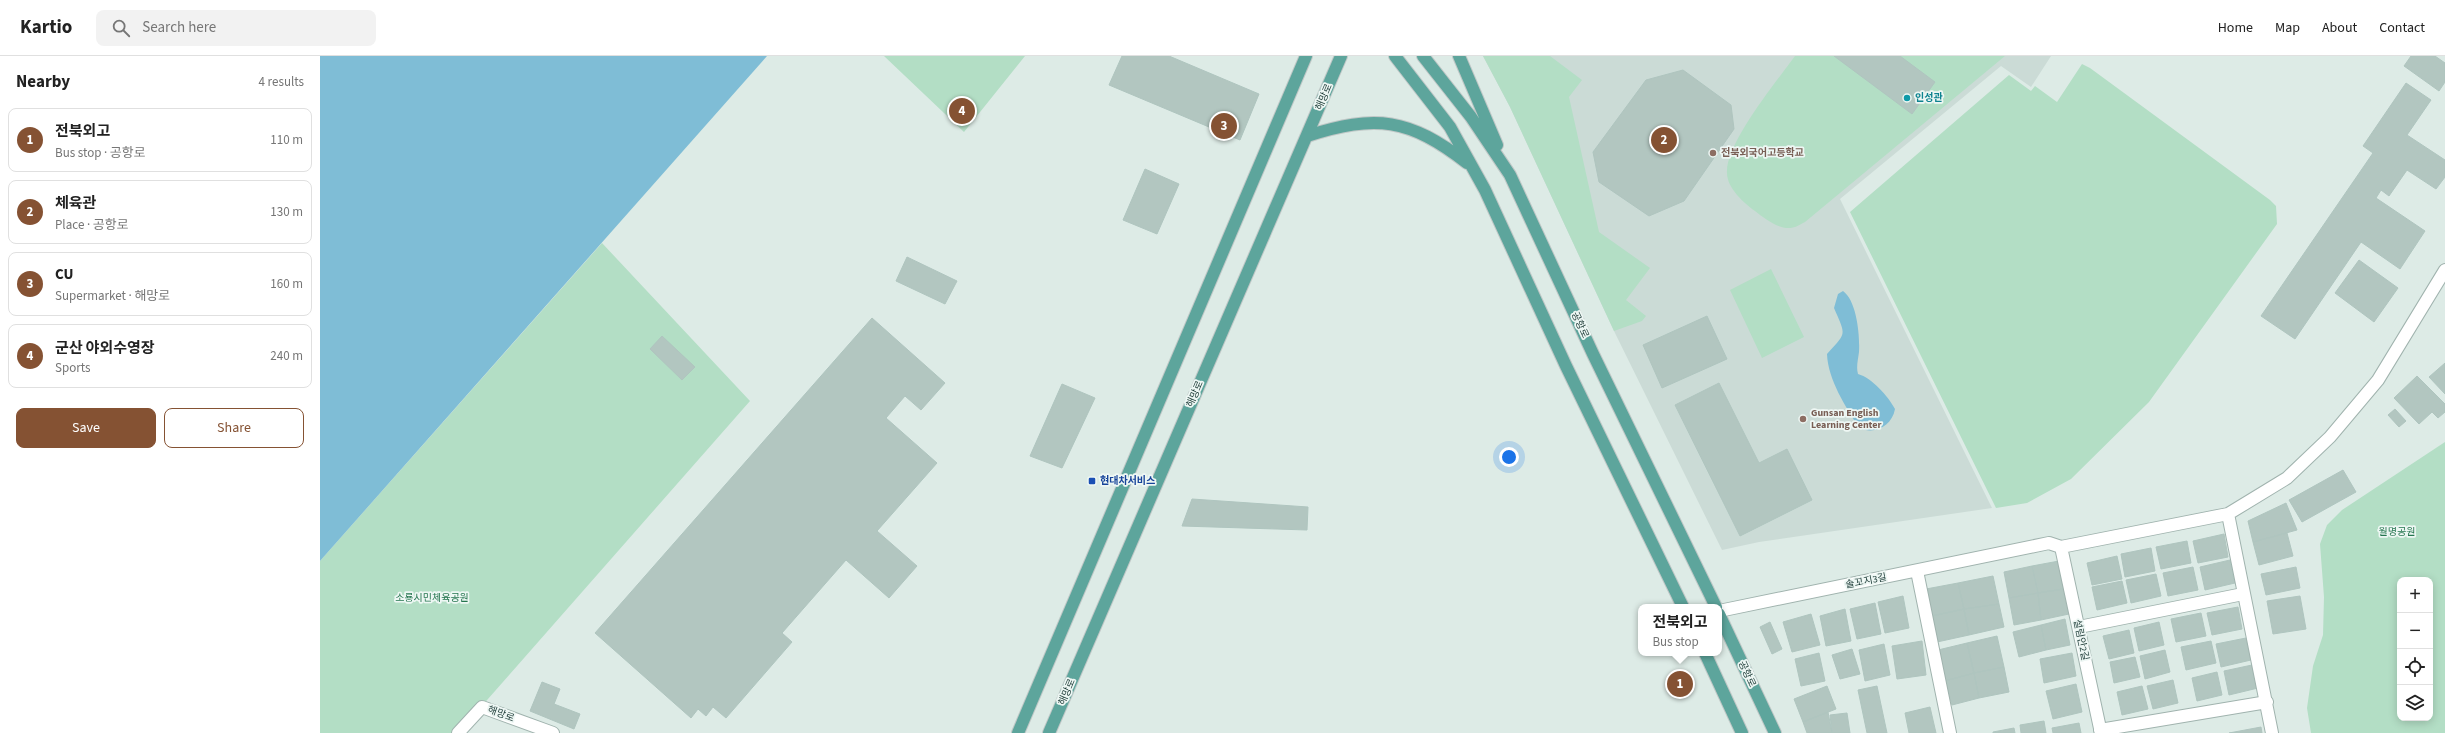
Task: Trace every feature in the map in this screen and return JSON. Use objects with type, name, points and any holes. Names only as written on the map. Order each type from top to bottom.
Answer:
[{"type":"main road","points":[[1018,733],[1306,56]]},
{"type":"main road","name":"해망로","points":[[1049,733],[1342,56]]},
{"type":"main road","points":[[1395,56],[1450,127],[1485,190],[1566,366],[1682,604]]},
{"type":"main road","name":"공항로","points":[[1423,56],[1471,117],[1510,175],[1589,347],[1715,604]]},
{"type":"main road","points":[[1459,56],[1510,175]]},
{"type":"main road","points":[[1307,136],[1348,124],[1370,122],[1394,125],[1418,132],[1441,143],[1472,167]]},
{"type":"main road","name":"공항로","points":[[1722,620],[1775,733]]},
{"type":"main road","points":[[1706,656],[1742,733]]},
{"type":"street","points":[[2272,733],[2267,702],[2243,594],[2228,514],[2287,478],[2330,437],[2378,380],[2445,270]]},
{"type":"street","name":"솔꼬지3길","points":[[1722,610],[2048,543],[2061,547],[2228,514]]},
{"type":"street","name":"설림안2길","points":[[2061,547],[2101,731]]},
{"type":"street","points":[[1917,571],[1950,733]]},
{"type":"street","points":[[2079,627],[2243,594]]},
{"type":"street","points":[[2101,731],[2267,702]]},
{"type":"street","name":"해망로","points":[[458,733],[482,706],[553,733]]},
{"type":"shaded area","points":[[1483,56],[2051,56],[2031,87],[2001,66],[1840,199],[1992,508],[1759,542],[1722,550],[1614,331],[1510,107]]},
{"type":"green space","points":[[884,56],[1025,56],[964,132]]},
{"type":"green space","points":[[1483,56],[1550,56],[1582,80],[1569,97],[1599,232],[1650,268],[1626,300],[1646,316],[1642,321],[1614,331],[1510,107]]},
{"type":"green space","points":[[1795,56],[2005,56],[1805,222],[1794,227],[1785,228],[1767,220],[1741,199],[1733,190],[1727,173],[1734,146],[1743,130],[1765,96]]},
{"type":"green space","points":[[2082,64],[2090,68],[2270,200],[2276,206],[2277,224],[2149,402],[2071,479],[2027,503],[1996,508],[1850,212],[2009,75],[2031,91],[2035,86],[2057,102]]},
{"type":"green space","name":"소룡시민체육공원","points":[[602,243],[750,401],[458,733],[320,733],[320,561]]},
{"type":"green space","points":[[1771,269],[1804,337],[1762,358],[1730,290]]},
{"type":"green space","name":"월명공원","points":[[2445,442],[2445,733],[2311,733],[2307,708],[2313,666],[2323,635],[2324,597],[2320,544],[2327,525],[2342,510]]},
{"type":"water","points":[[320,56],[767,56],[320,561]]},
{"type":"water","points":[[1843,291],[1852,302],[1857,319],[1859,345],[1857,366],[1858,374],[1874,383],[1895,409],[1887,424],[1877,430],[1865,430],[1859,428],[1838,393],[1828,364],[1827,354],[1841,337],[1842,333],[1841,324],[1834,308],[1838,294]]},
{"type":"building","points":[[1122,56],[1169,56],[1259,94],[1240,140],[1109,85]]},
{"type":"building","name":"인성관","points":[[1834,56],[1900,56],[1935,82],[1912,114]]},
{"type":"building","points":[[2411,56],[2435,56],[2445,63],[2445,82],[2439,91],[2404,66]]},
{"type":"building","points":[[1683,70],[1731,105],[1734,129],[1684,201],[1649,216],[1599,182],[1593,152],[1646,80]]},
{"type":"building","points":[[2406,83],[2431,100],[2407,135],[2445,160],[2445,177],[2436,189],[2407,170],[2389,196],[2381,190],[2376,198],[2425,231],[2400,269],[2361,242],[2295,339],[2261,316],[2373,153],[2363,146]]},
{"type":"building","points":[[1145,169],[1179,184],[1157,234],[1123,220]]},
{"type":"building","points":[[907,257],[957,281],[945,304],[896,281]]},
{"type":"building","points":[[2359,260],[2398,288],[2374,322],[2335,293]]},
{"type":"building","points":[[1707,316],[1727,359],[1662,388],[1643,345]]},
{"type":"building","points":[[872,318],[945,383],[921,410],[905,396],[886,418],[937,463],[877,531],[917,566],[889,598],[846,560],[782,633],[792,642],[726,718],[713,707],[706,716],[698,709],[691,718],[595,633]]},
{"type":"building","points":[[662,336],[695,367],[682,380],[650,349]]},
{"type":"building","points":[[2445,363],[2445,394],[2429,377]]},
{"type":"building","points":[[2417,376],[2445,404],[2445,412],[2438,418],[2432,412],[2419,424],[2394,398]]},
{"type":"building","points":[[1719,383],[1759,463],[1787,449],[1812,500],[1740,536],[1675,405]]},
{"type":"building","points":[[1062,384],[1095,398],[1062,468],[1030,456]]},
{"type":"building","points":[[2395,409],[2406,421],[2399,427],[2388,415]]},
{"type":"building","points":[[2343,470],[2356,492],[2302,522],[2289,500]]},
{"type":"building","points":[[1192,499],[1308,507],[1307,530],[1182,526]]},
{"type":"building","points":[[2286,503],[2297,530],[2253,542],[2248,521]]},
{"type":"building","points":[[2287,533],[2293,556],[2259,565],[2253,542]]},
{"type":"building","points":[[2224,534],[2228,557],[2198,563],[2193,541]]},
{"type":"building","points":[[2187,541],[2191,563],[2161,569],[2156,547]]},
{"type":"building","points":[[2151,548],[2155,571],[2125,577],[2121,554]]},
{"type":"building","points":[[2117,556],[2122,579],[2092,585],[2087,563]]},
{"type":"building","points":[[2230,560],[2235,583],[2205,590],[2200,567]]},
{"type":"building","points":[[2059,561],[2063,589],[2038,593],[2032,566]]},
{"type":"building","points":[[2032,566],[2038,593],[2009,598],[2004,572]]},
{"type":"building","points":[[2193,567],[2198,590],[2168,596],[2163,573]]},
{"type":"building","points":[[2296,567],[2300,588],[2266,595],[2261,574]]},
{"type":"building","points":[[2156,574],[2161,596],[2131,603],[2126,580]]},
{"type":"building","points":[[1993,576],[1999,604],[1964,609],[1958,583]]},
{"type":"building","points":[[2122,581],[2127,603],[2097,610],[2092,587]]},
{"type":"building","points":[[1958,583],[1964,609],[1932,616],[1926,589]]},
{"type":"building","points":[[2063,589],[2069,614],[2041,620],[2038,593]]},
{"type":"building","points":[[2038,593],[2041,620],[2014,625],[2009,598]]},
{"type":"building","points":[[1903,596],[1909,628],[1885,633],[1878,602]]},
{"type":"building","points":[[2300,596],[2306,629],[2273,634],[2267,601]]},
{"type":"building","points":[[1875,603],[1881,634],[1857,639],[1850,609]]},
{"type":"building","points":[[1999,604],[2004,627],[1969,635],[1964,609]]},
{"type":"building","points":[[2238,607],[2242,629],[2212,635],[2207,613]]},
{"type":"building","points":[[1845,609],[1851,641],[1826,646],[1820,616]]},
{"type":"building","points":[[1964,609],[1969,635],[1937,642],[1932,616]]},
{"type":"building","points":[[2201,613],[2206,636],[2176,642],[2171,619]]},
{"type":"building","points":[[1811,614],[1820,645],[1792,652],[1783,622]]},
{"type":"building","points":[[2065,619],[2070,645],[2046,650],[2041,625]]},
{"type":"building","points":[[1770,622],[1782,649],[1772,654],[1760,627]]},
{"type":"building","points":[[2159,622],[2164,645],[2139,651],[2134,628]]},
{"type":"building","points":[[2041,625],[2046,650],[2019,657],[2013,632]]},
{"type":"building","points":[[2129,630],[2134,653],[2109,659],[2103,636]]},
{"type":"building","points":[[1997,636],[2004,667],[1974,673],[1967,643]]},
{"type":"building","points":[[2246,638],[2251,660],[2221,667],[2216,644]]},
{"type":"building","points":[[1922,641],[1926,675],[1897,679],[1892,646]]},
{"type":"building","points":[[2211,641],[2216,663],[2186,670],[2181,647]]},
{"type":"building","points":[[1967,643],[1974,673],[1945,681],[1938,650]]},
{"type":"building","points":[[1884,644],[1890,675],[1865,681],[1859,650]]},
{"type":"building","points":[[1852,649],[1860,674],[1840,679],[1832,655]]},
{"type":"building","points":[[2165,650],[2170,672],[2145,679],[2140,656]]},
{"type":"building","points":[[1819,653],[1825,681],[1801,686],[1795,659]]},
{"type":"building","points":[[2072,653],[2076,676],[2044,683],[2040,659]]},
{"type":"building","points":[[2135,657],[2140,677],[2114,683],[2110,662]]},
{"type":"building","points":[[2252,665],[2258,688],[2229,695],[2224,671]]},
{"type":"building","points":[[2004,667],[2009,692],[1979,698],[1974,673]]},
{"type":"building","points":[[2217,672],[2222,695],[2197,701],[2192,678]]},
{"type":"building","points":[[1974,673],[1979,698],[1952,705],[1945,681]]},
{"type":"building","points":[[2173,680],[2178,703],[2153,709],[2147,686]]},
{"type":"building","points":[[542,682],[560,689],[554,704],[580,714],[574,729],[530,711]]},
{"type":"building","points":[[2076,684],[2082,712],[2053,719],[2046,691]]},
{"type":"building","points":[[1827,686],[1836,709],[1803,722],[1794,699]]},
{"type":"building","points":[[1877,686],[1887,733],[1867,733],[1858,690]]},
{"type":"building","points":[[2142,686],[2148,709],[2122,715],[2117,692]]},
{"type":"building","points":[[1930,707],[1936,733],[1909,733],[1905,713]]},
{"type":"building","points":[[1828,712],[1832,733],[1807,733],[1803,722]]},
{"type":"building","points":[[1847,713],[1850,733],[1832,733],[1830,715]]},
{"type":"building","points":[[2044,721],[2046,733],[2021,733],[2020,725]]},
{"type":"building","points":[[2079,723],[2081,733],[2053,733],[2052,728]]},
{"type":"building","points":[[2261,727],[2262,733],[2229,733]]},
{"type":"building","points":[[2014,728],[2015,733],[1993,733],[1993,732]]},
{"type":"place","name":"인성관","points":[[1907,98]]},
{"type":"place","name":"군산 야외수영장","points":[[962,111]]},
{"type":"place","name":"CU","points":[[1224,126]]},
{"type":"place","name":"체육관","points":[[1664,140]]},
{"type":"place","name":"전북외국어고등학교","points":[[1713,153]]},
{"type":"place","name":"Gunsan English Learning Center","points":[[1803,419]]},
{"type":"place","name":"현대차서비스","points":[[1092,481]]},
{"type":"place","name":"전북외고","points":[[1680,684]]}]
